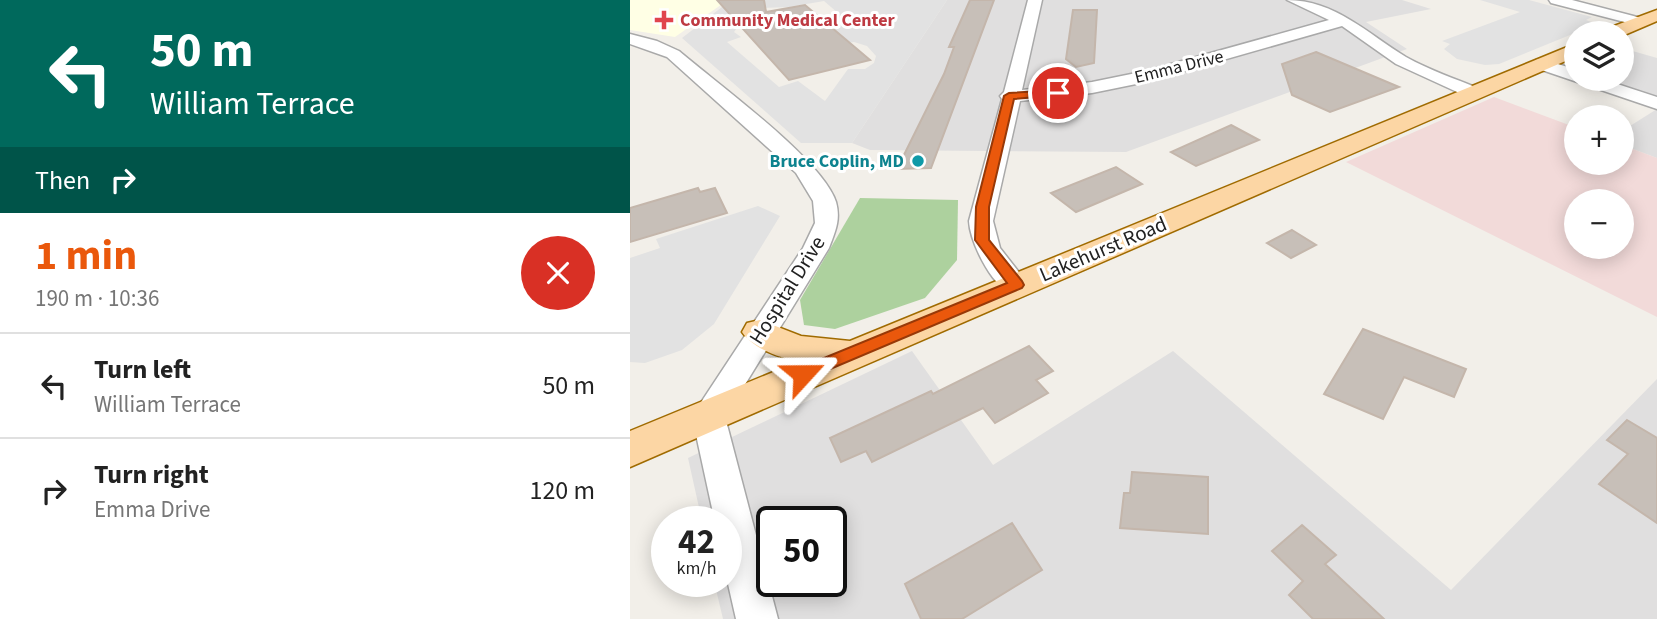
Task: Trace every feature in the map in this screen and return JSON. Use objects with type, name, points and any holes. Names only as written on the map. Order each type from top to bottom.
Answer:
[{"type":"main road","name":"Lakehurst Road","points":[[630,450],[851,353],[1564,55]]},
{"type":"main road","points":[[760,332],[795,348],[851,353]]},
{"type":"street","points":[[1016,285],[988,251],[980,230],[982,207],[1035,0]]},
{"type":"street","points":[[1294,0],[1345,21],[1395,56],[1474,93]]},
{"type":"street","points":[[1556,0],[1648,19]]},
{"type":"street","name":"Emma Drive","points":[[1009,96],[1058,93],[1094,87],[1216,58],[1310,28],[1345,21]]},
{"type":"street","name":"Hospital Drive","points":[[630,39],[651,44],[673,54],[805,169],[824,201],[827,223],[817,248],[708,416]]},
{"type":"street","points":[[1542,64],[1564,72]]},
{"type":"street","points":[[1621,91],[1657,103]]},
{"type":"street","points":[[708,416],[757,619]]},
{"type":"shaded area","name":"Community Medical Center","points":[[630,0],[728,0],[675,37],[630,30]]},
{"type":"shaded area","points":[[731,0],[947,0],[852,143],[801,143],[682,38]],"holes":[[[824,1],[838,13],[822,20],[840,44],[854,42],[867,46],[876,56],[874,63],[865,69],[848,69],[825,101],[798,81],[779,87],[727,42],[741,37],[734,32],[741,22],[762,8]]]},
{"type":"shaded area","points":[[947,0],[1402,0],[1431,9],[1366,22],[1407,49],[1126,152],[870,150],[852,143]]},
{"type":"shaded area","points":[[1480,0],[1529,0],[1592,17],[1586,20],[1589,21],[1564,21],[1564,37],[1499,64],[1485,65],[1457,59],[1444,49],[1450,44],[1442,41],[1520,12]]},
{"type":"shaded area","points":[[1634,51],[1657,58],[1657,107],[1624,91],[1634,91]]},
{"type":"shaded area","points":[[1494,97],[1564,123],[1564,175],[1634,175],[1634,149],[1657,158],[1657,317],[1346,162]]},
{"type":"shaded area","points":[[1657,109],[1657,158],[1634,149],[1634,123]]},
{"type":"shaded area","points":[[758,206],[780,216],[714,324],[682,350],[645,363],[630,362],[630,258],[660,248],[656,239]]},
{"type":"shaded area","points":[[912,351],[993,465],[1173,351],[1451,590],[1657,379],[1657,619],[723,619],[718,597],[742,597],[742,506],[699,506],[688,458]]},
{"type":"green space","points":[[860,198],[958,200],[957,260],[925,298],[835,329],[804,325],[800,300]]},
{"type":"building","points":[[717,0],[764,0],[766,12],[805,5],[870,60],[789,80]]},
{"type":"building","points":[[970,0],[994,0],[931,168],[897,169],[944,74],[954,47],[949,47]]},
{"type":"building","points":[[1073,10],[1097,10],[1094,63],[1076,67],[1066,59]]},
{"type":"building","points":[[1316,52],[1399,87],[1330,112],[1292,95],[1282,64]]},
{"type":"building","points":[[1231,125],[1259,140],[1196,166],[1171,152]]},
{"type":"building","points":[[1116,167],[1142,184],[1076,212],[1051,193]]},
{"type":"building","points":[[698,188],[700,192],[715,188],[727,213],[630,242],[630,208]]},
{"type":"building","points":[[1292,230],[1316,245],[1291,258],[1267,243]]},
{"type":"building","points":[[1363,329],[1466,369],[1454,397],[1404,377],[1383,419],[1324,394]]},
{"type":"building","points":[[1029,346],[1053,371],[1036,380],[1048,393],[995,423],[983,408],[872,462],[866,451],[841,462],[830,438],[931,391],[933,394]]},
{"type":"building","points":[[1627,420],[1657,438],[1657,523],[1599,484],[1628,454],[1607,440]]},
{"type":"building","points":[[1132,472],[1208,477],[1208,534],[1120,528],[1124,493],[1130,493]]},
{"type":"building","points":[[1012,523],[1042,570],[962,619],[921,619],[905,584]]},
{"type":"building","points":[[1302,525],[1336,555],[1325,564],[1384,619],[1313,619],[1289,595],[1303,581],[1272,551]]},
{"type":"place","name":"Community Medical Center","points":[[664,20]]},
{"type":"place","name":"Bruce Coplin, MD","points":[[918,161]]},
{"type":"route","points":[[803,374],[1016,285],[982,240],[982,207],[1009,96],[1058,93]]}]
